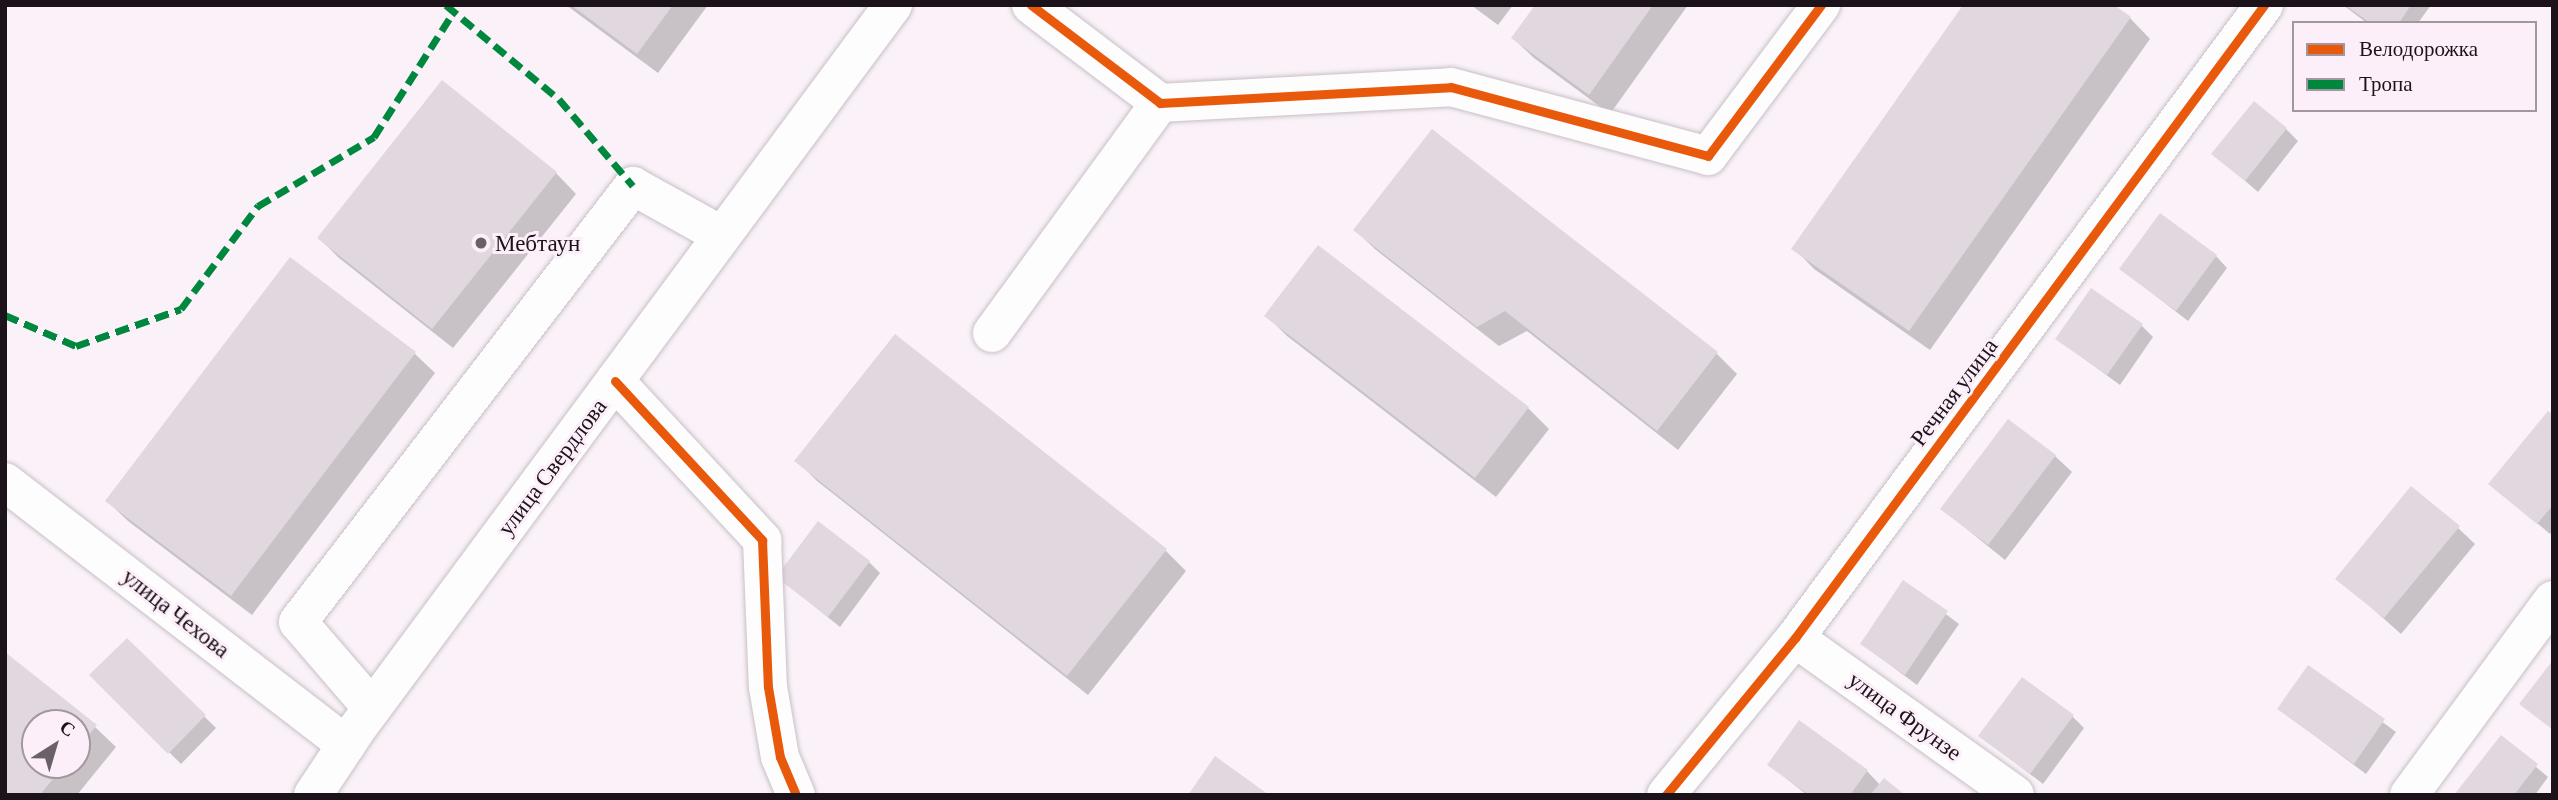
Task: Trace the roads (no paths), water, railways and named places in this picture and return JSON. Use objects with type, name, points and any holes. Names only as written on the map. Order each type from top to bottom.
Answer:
[{"type":"street","name":"улица Свердлова","points":[[313,795],[372,708],[893,5]]},
{"type":"street","points":[[1031,5],[1160,103],[1451,87],[1708,156],[1821,5]]},
{"type":"street","name":"Речная улица","points":[[1666,795],[1796,638],[2264,5]]},
{"type":"street","points":[[992,333],[1160,103]]},
{"type":"street","points":[[372,708],[298,622],[634,186],[722,235]]},
{"type":"street","points":[[615,381],[762,540],[768,687],[780,757],[796,795]]},
{"type":"street","name":"улица Чехова","points":[[5,482],[347,745]]},
{"type":"street","points":[[2409,795],[2553,600]]},
{"type":"street","name":"улица Фрунзе","points":[[1796,638],[2015,795]]},
{"type":"place","name":"Мебтаун","points":[[481,243]]}]
